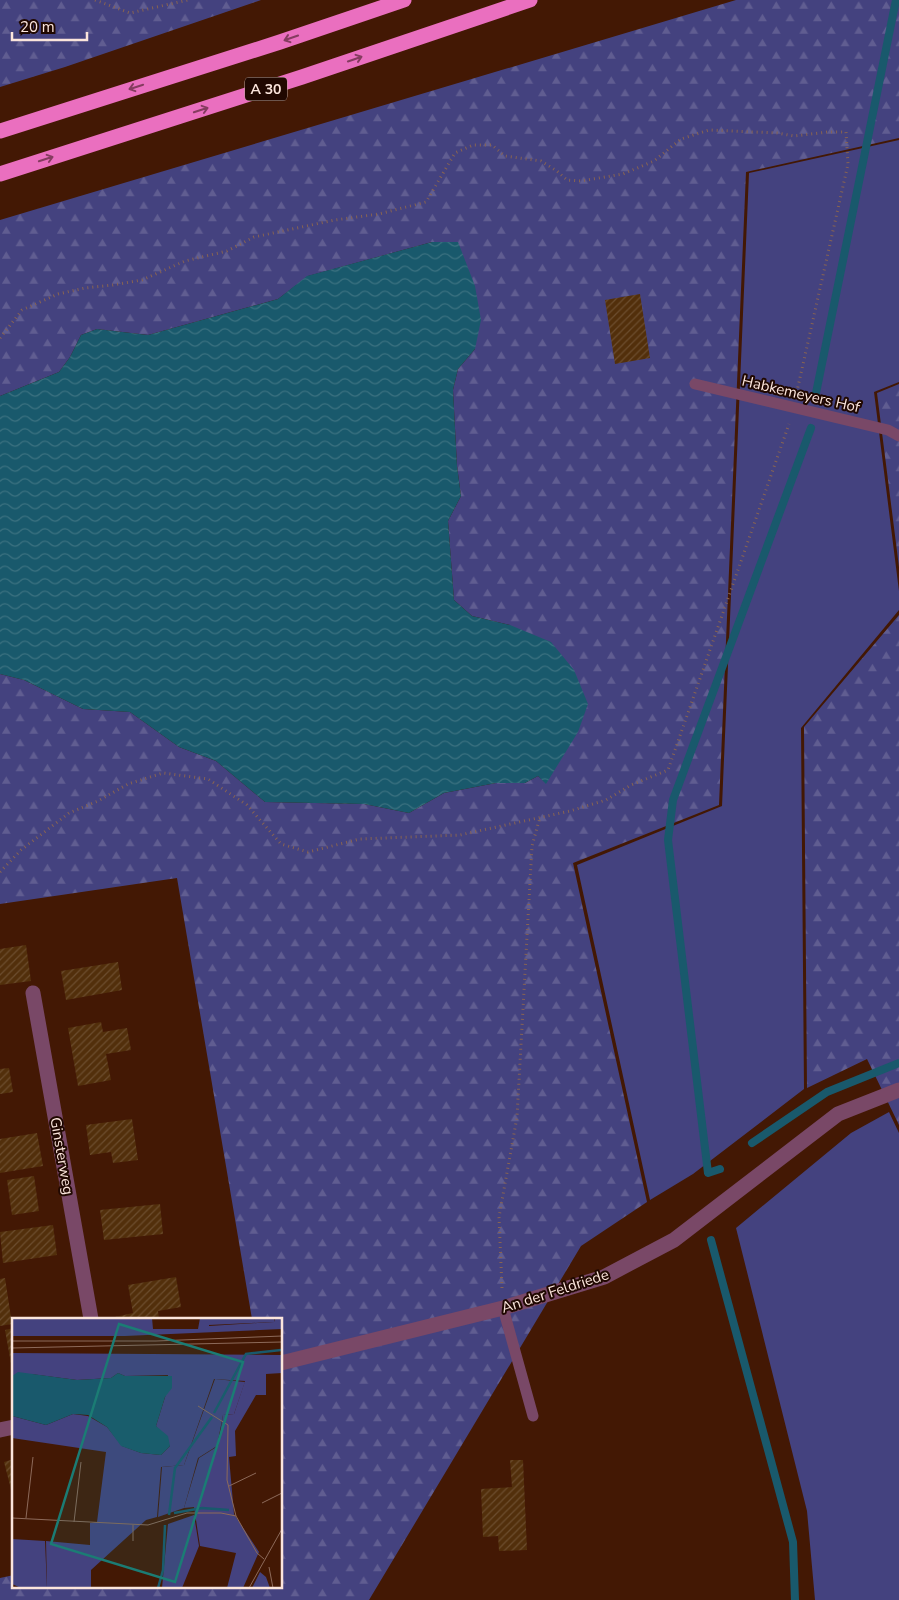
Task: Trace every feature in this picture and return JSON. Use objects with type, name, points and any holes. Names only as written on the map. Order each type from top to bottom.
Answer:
[{"type":"highway","points":[[0,131],[271,45],[404,0]]},
{"type":"highway","name":"A 30","points":[[0,174],[302,77],[530,0]]},
{"type":"street","name":"Ginsterweg","points":[[33,993],[91,1318]]},
{"type":"street","name":"An der Feldriede","points":[[282,1363],[503,1308],[604,1277],[674,1240],[838,1114],[899,1090]]},
{"type":"lane","name":"Habkemeyers Hof","points":[[695,384],[888,430],[899,436]]},
{"type":"lane","points":[[503,1308],[533,1416]]},
{"type":"path","points":[[95,0],[130,13],[188,0]]},
{"type":"path","points":[[0,338],[22,310],[58,294],[142,280],[185,261],[227,250],[254,237],[335,220],[378,214],[426,202],[455,153],[473,145],[492,145],[505,156],[541,161],[558,171],[567,180],[581,181],[622,174],[654,160],[681,139],[710,130],[777,132],[794,136],[846,132],[848,164],[791,418],[668,770],[632,785],[606,800],[570,811],[460,835],[360,839],[308,852],[281,844],[246,805],[208,779],[163,772],[128,784],[98,801],[69,813],[21,850],[0,872]]},
{"type":"path","points":[[503,1308],[499,1217],[517,1116],[532,846],[540,817]]},
{"type":"green space","points":[[0,0],[261,0],[65,67],[0,87]]},
{"type":"green space","points":[[736,0],[899,0],[899,138],[746,172],[719,805],[573,863],[647,1202],[581,1246],[369,1600],[0,1600],[0,1578],[12,1575],[12,1588],[282,1588],[282,1318],[252,1318],[177,878],[0,904],[0,674],[24,680],[83,709],[130,712],[179,747],[216,761],[265,802],[364,804],[409,813],[444,793],[496,783],[525,783],[538,776],[546,783],[510,625],[472,616],[454,600],[448,521],[461,496],[457,466],[453,390],[458,369],[475,349],[432,242],[308,276],[278,299],[148,335],[97,329],[81,335],[70,357],[59,372],[0,396],[0,220]]},
{"type":"green space","points":[[899,140],[899,382],[874,392],[899,591],[899,610],[801,728],[804,1089],[693,1174],[650,1200],[577,865],[722,806],[749,173]]},
{"type":"green space","points":[[899,384],[899,567],[877,393]]},
{"type":"green space","points":[[899,615],[899,1125],[867,1059],[807,1088],[804,727]]},
{"type":"green space","points":[[889,1112],[899,1133],[899,1600],[815,1600],[807,1511],[736,1228],[851,1133]]},
{"type":"water","points":[[432,242],[458,242],[475,286],[481,320],[475,349],[458,369],[453,390],[457,466],[461,496],[448,521],[454,600],[472,616],[510,625],[551,642],[574,670],[588,704],[578,732],[546,784],[538,776],[525,783],[496,783],[444,793],[409,813],[364,804],[265,802],[216,761],[179,747],[130,712],[83,709],[24,680],[0,674],[0,396],[59,372],[70,357],[81,335],[97,329],[148,335],[278,299],[307,276]]},
{"type":"building","points":[[640,294],[650,358],[615,364],[605,300]]},
{"type":"building","points":[[26,945],[31,981],[0,985],[0,949]]},
{"type":"building","points":[[118,962],[122,990],[66,1000],[61,971]]},
{"type":"building","points":[[101,1022],[103,1032],[127,1028],[131,1050],[106,1054],[111,1080],[78,1086],[68,1028]]},
{"type":"building","points":[[9,1068],[13,1092],[0,1094],[0,1069]]},
{"type":"building","points":[[132,1119],[138,1160],[113,1163],[111,1152],[90,1155],[86,1125]]},
{"type":"building","points":[[37,1133],[43,1166],[0,1173],[0,1139]]},
{"type":"building","points":[[34,1176],[39,1211],[12,1215],[7,1180]]},
{"type":"building","points":[[160,1204],[163,1234],[104,1240],[100,1210]]},
{"type":"building","points":[[53,1225],[57,1255],[3,1263],[0,1232]]},
{"type":"building","points":[[176,1277],[181,1307],[158,1311],[159,1318],[110,1318],[133,1313],[128,1285]]},
{"type":"building","points":[[5,1278],[12,1324],[0,1326],[0,1279]]},
{"type":"building","points":[[12,1328],[12,1369],[5,1330]]},
{"type":"building","points":[[12,1460],[12,1493],[4,1462]]},
{"type":"building","points":[[510,1460],[523,1460],[527,1550],[499,1551],[498,1536],[483,1537],[481,1489],[512,1487]]},
{"type":"waterway","points":[[815,398],[896,0]]},
{"type":"waterway","points":[[720,1169],[708,1173],[668,840],[673,800],[811,428]]},
{"type":"waterway","points":[[752,1143],[827,1092],[899,1063]]},
{"type":"waterway","points":[[711,1240],[793,1542],[795,1600]]}]
